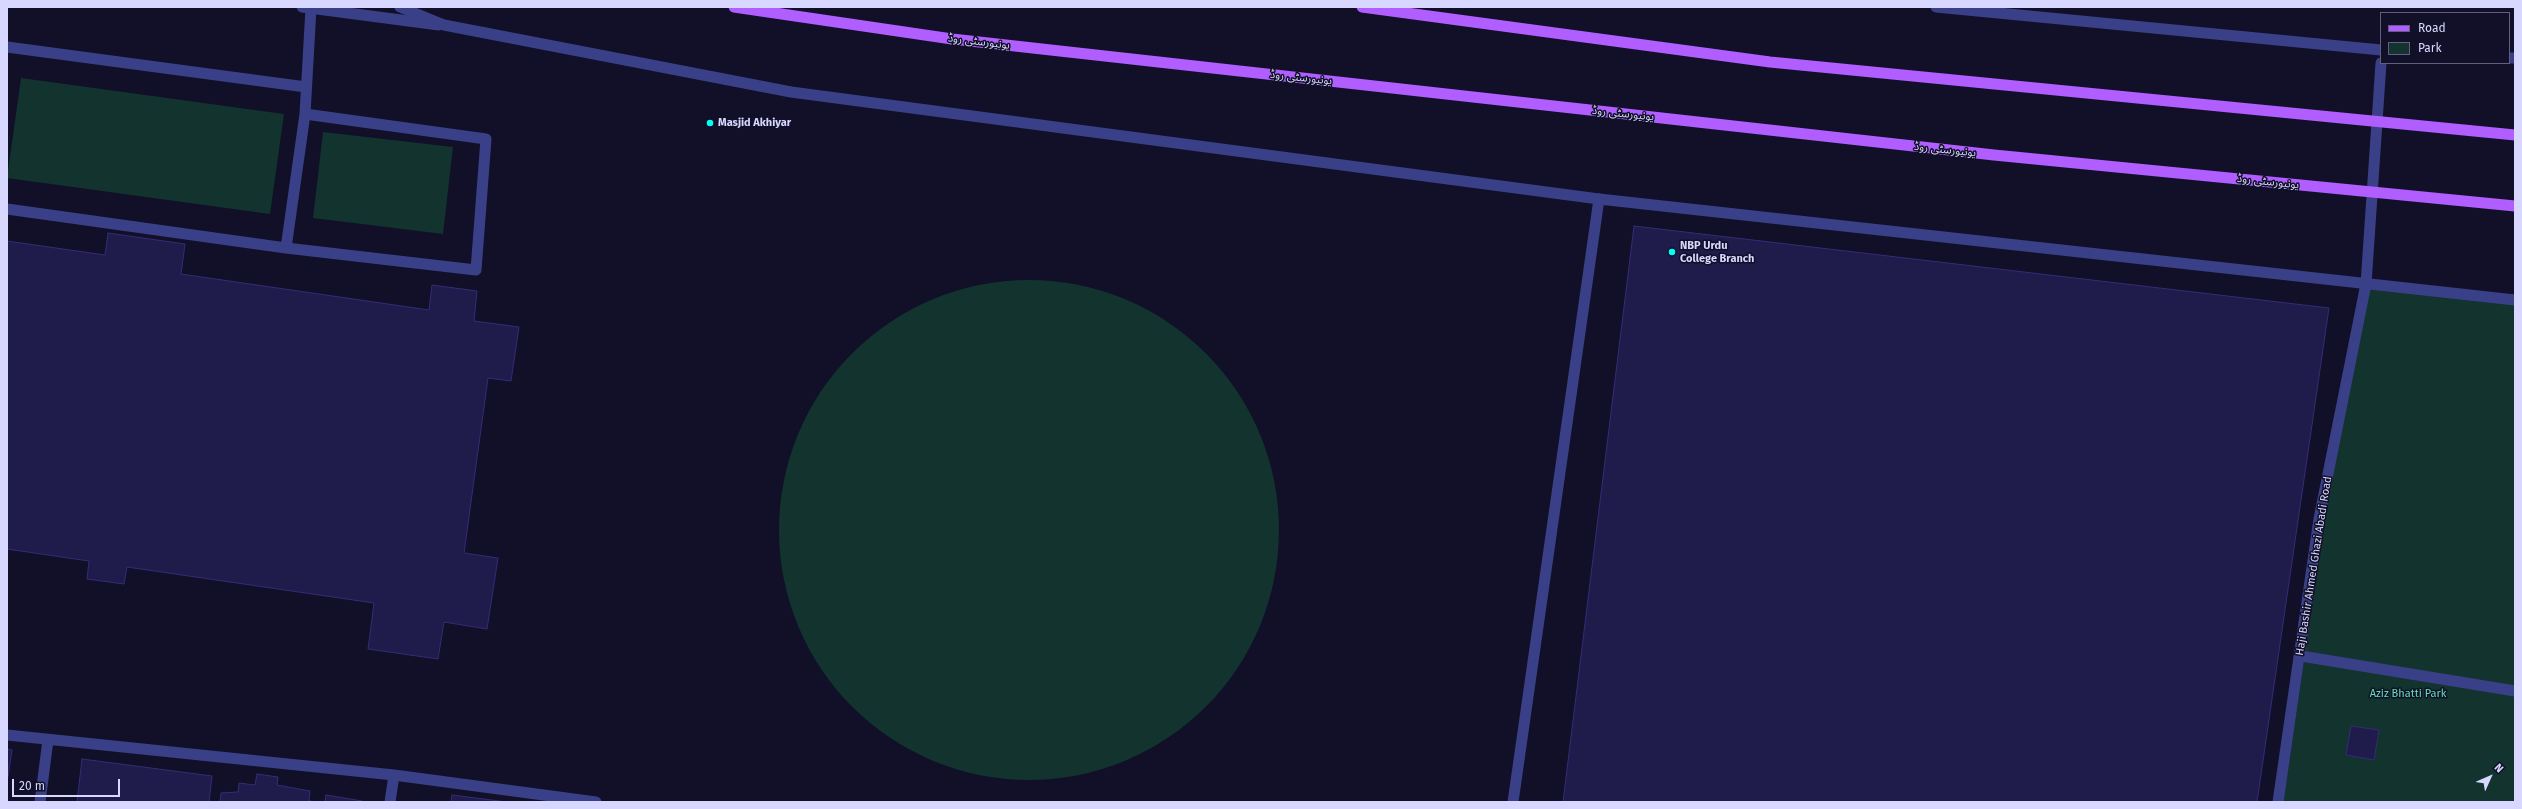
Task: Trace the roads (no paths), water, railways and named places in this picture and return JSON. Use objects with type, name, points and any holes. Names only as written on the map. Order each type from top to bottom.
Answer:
[{"type":"main road","name":"یونیورسٹی روڈ","points":[[734,7],[952,39],[1986,154],[2515,206]]},
{"type":"main road","points":[[1362,7],[1770,62],[2515,135]]},
{"type":"street","points":[[400,7],[444,26]]},
{"type":"street","points":[[1936,7],[2380,50]]},
{"type":"street","points":[[286,248],[305,114],[307,8],[444,26],[791,92],[1599,199],[2515,300]]},
{"type":"street","points":[[7,47],[306,87]]},
{"type":"street","name":"Haji Bashir Ahmed Ghazi Abadi Road","points":[[2278,802],[2301,656],[2319,519],[2366,284],[2382,64]]},
{"type":"street","points":[[7,209],[286,248],[476,270],[486,139],[305,114]]},
{"type":"street","points":[[1513,802],[1599,199]]},
{"type":"street","points":[[2301,656],[2515,692]]},
{"type":"street","points":[[7,735],[394,775],[596,802]]},
{"type":"street","points":[[40,802],[48,740]]},
{"type":"street","points":[[390,802],[394,775]]},
{"type":"place","name":"Masjid Akhiyar","points":[[710,123]]},
{"type":"place","name":"NBP Urdu College Branch","points":[[1672,252]]},
{"type":"park label","name":"Aziz Bhatti Park","points":[[2408,694]]}]
